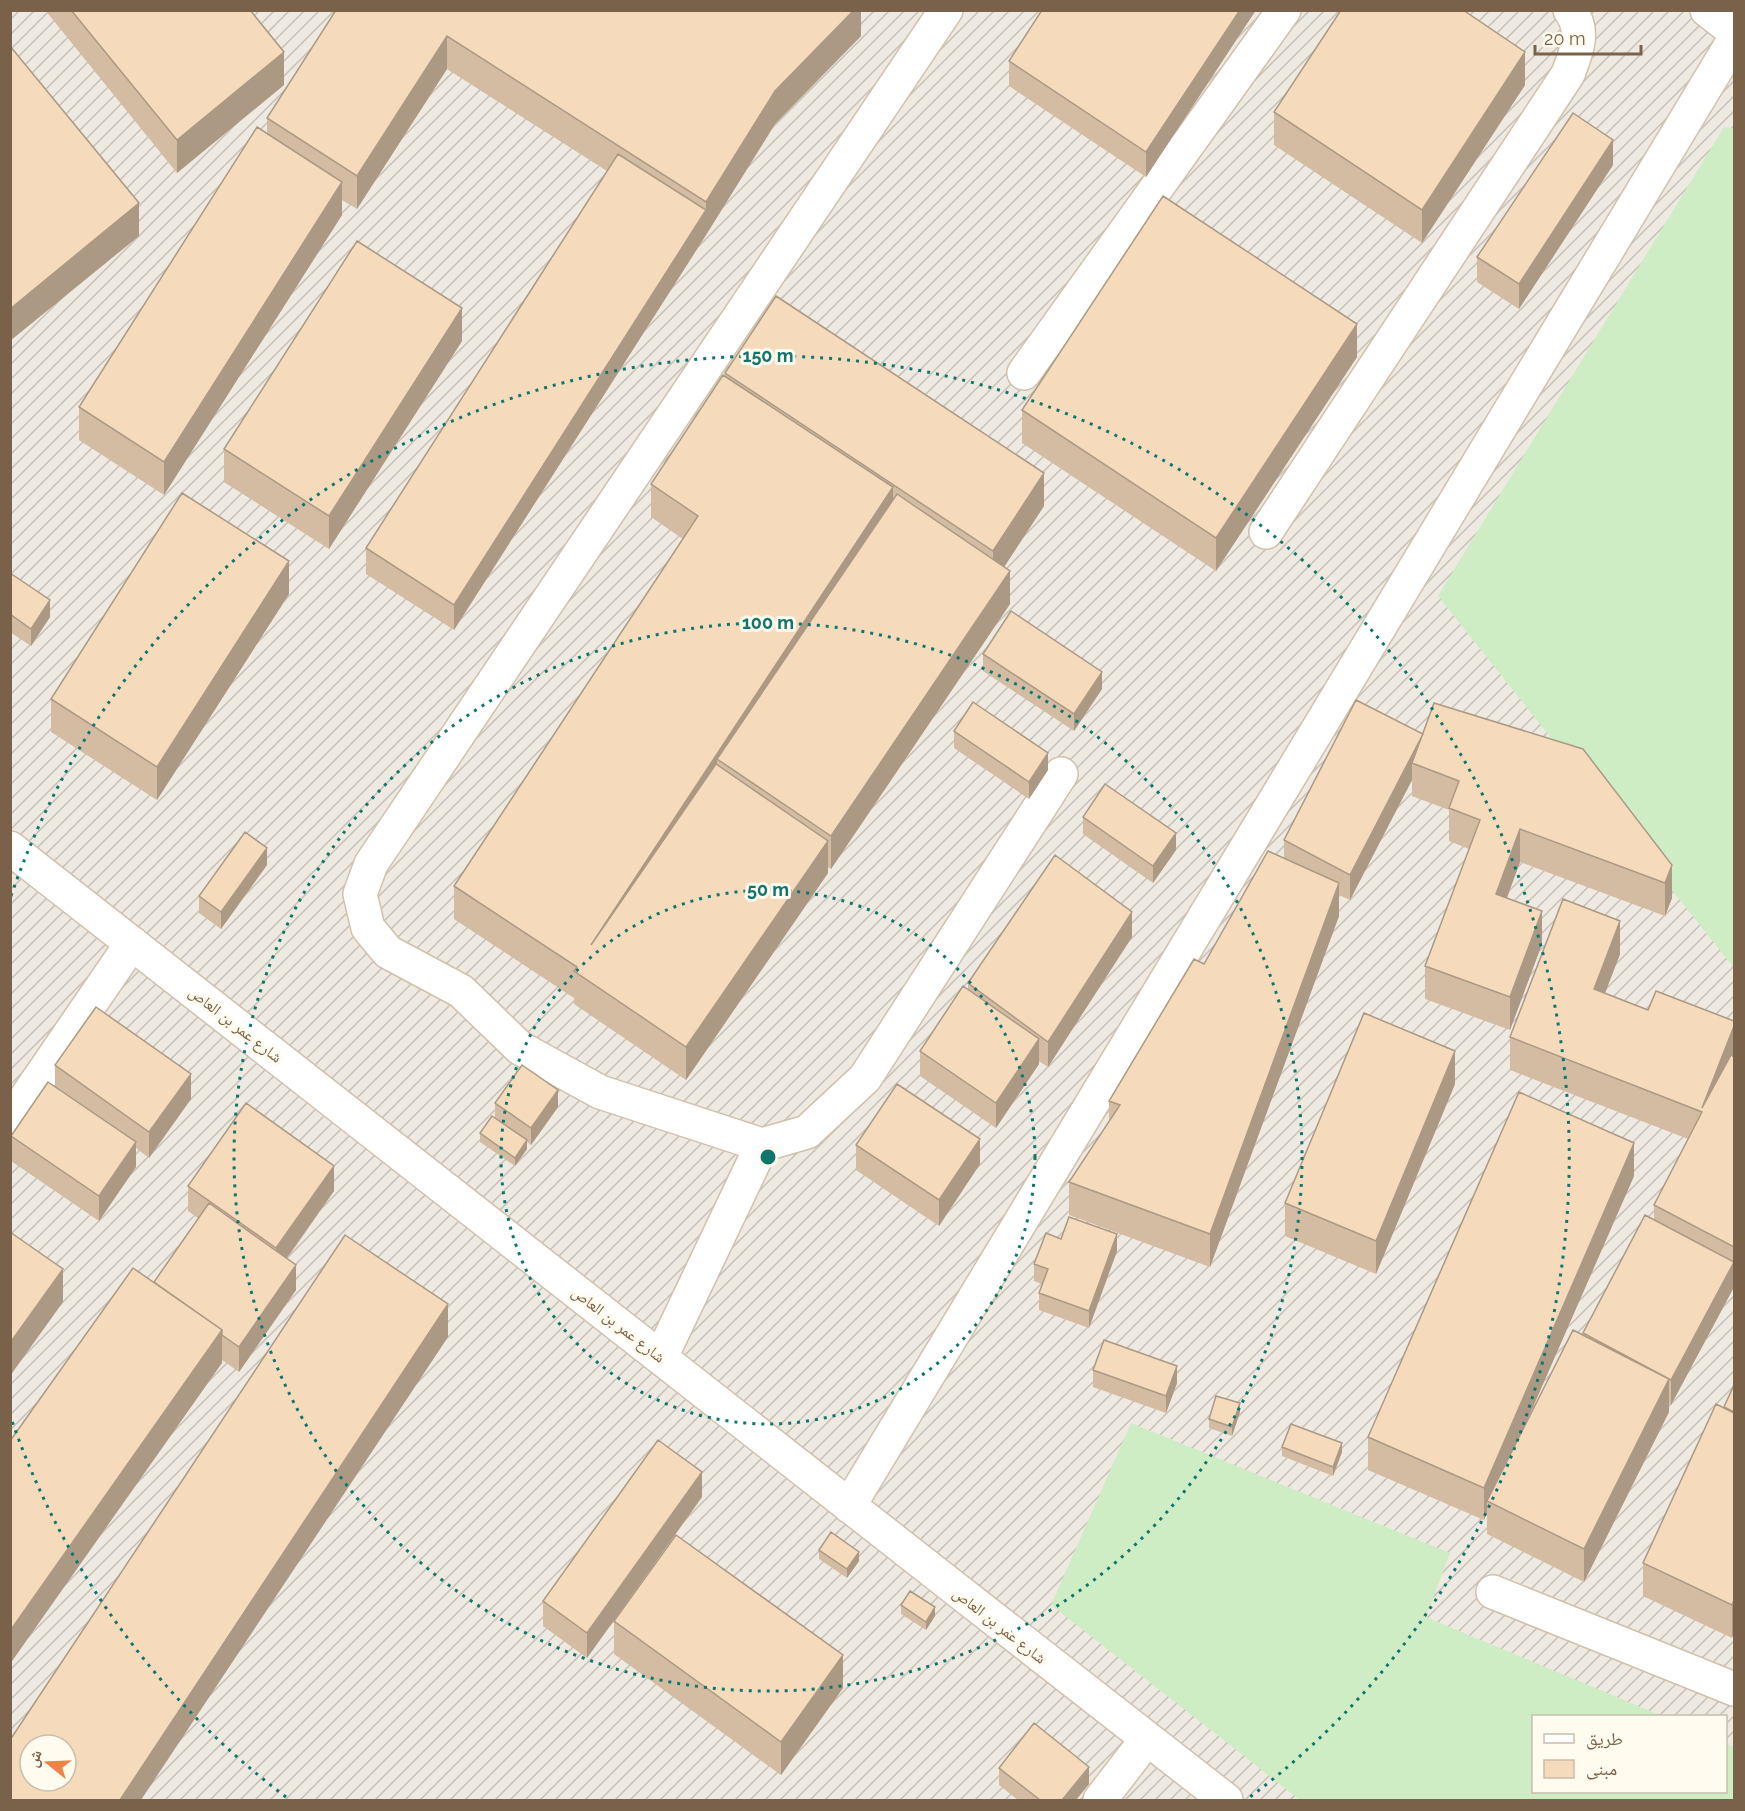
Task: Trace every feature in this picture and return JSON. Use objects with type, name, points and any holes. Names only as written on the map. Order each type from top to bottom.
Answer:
[{"type":"street","points":[[946,10],[371,864],[360,894],[368,928],[388,952],[461,991],[520,1048],[600,1092],[762,1145],[807,1132],[865,1078],[1061,774]]},
{"type":"street","points":[[1024,373],[1284,10]]},
{"type":"street","points":[[1266,532],[1568,74],[1580,43],[1575,17],[1570,10]]},
{"type":"street","points":[[1707,10],[1734,31]]},
{"type":"street","points":[[849,1506],[1734,40]]},
{"type":"street","name":"شارع عمر بن العاص","points":[[10,848],[1226,1800]]},
{"type":"street","points":[[10,1120],[132,943]]},
{"type":"street","points":[[662,1357],[762,1145]]},
{"type":"street","points":[[1493,1592],[1734,1689]]},
{"type":"street","points":[[1100,1800],[1147,1739]]},
{"type":"shaded area","points":[[11,11],[1734,11],[1734,1800],[11,1800]]},
{"type":"green space","points":[[1724,127],[1734,128],[1734,968],[1438,596]]},
{"type":"green space","points":[[1131,1423],[1450,1553],[1426,1617],[1660,1715],[1532,1715],[1532,1793],[1727,1793],[1727,1744],[1734,1747],[1734,1800],[1300,1800],[1051,1605]]},
{"type":"building","points":[[71,10],[250,10],[284,52],[177,140]]},
{"type":"building","points":[[336,10],[854,10],[775,91],[706,202],[447,36],[357,176],[267,118]]},
{"type":"building","points":[[1042,10],[1240,10],[1146,152],[1009,61]]},
{"type":"building","points":[[1341,10],[1463,10],[1525,52],[1422,210],[1274,112]]},
{"type":"building","points":[[10,46],[139,203],[10,309]]},
{"type":"building","points":[[1573,113],[1613,140],[1519,284],[1477,257]]},
{"type":"building","points":[[257,127],[342,182],[164,462],[79,407]]},
{"type":"building","points":[[618,154],[706,210],[454,605],[366,548]]},
{"type":"building","points":[[1163,196],[1357,324],[1216,538],[1022,410]]},
{"type":"building","points":[[357,241],[462,308],[329,516],[224,449]]},
{"type":"building","points":[[776,296],[1044,473],[993,551],[725,373]]},
{"type":"building","points":[[723,375],[893,487],[591,945],[716,764],[828,841],[686,1047],[574,971],[577,967],[454,886],[698,516],[651,484]]},
{"type":"building","points":[[182,493],[289,561],[157,767],[51,699]]},
{"type":"building","points":[[897,494],[1010,571],[831,836],[717,759]]},
{"type":"building","points":[[10,573],[50,600],[31,629],[10,614]]},
{"type":"building","points":[[1011,611],[1102,672],[1074,714],[983,654]]},
{"type":"building","points":[[1356,700],[1423,734],[1350,875],[1284,840]]},
{"type":"building","points":[[973,702],[1048,753],[1029,782],[954,731]]},
{"type":"building","points":[[1434,703],[1583,749],[1672,865],[1665,883],[1520,829],[1496,894],[1542,911],[1510,997],[1425,966],[1480,820],[1449,808],[1459,781],[1412,763]]},
{"type":"building","points":[[1105,784],[1176,833],[1153,866],[1083,817]]},
{"type":"building","points":[[245,832],[267,848],[221,912],[199,896]]},
{"type":"building","points":[[1268,851],[1339,883],[1210,1234],[1069,1182],[1120,1105],[1109,1101],[1194,959],[1204,964]]},
{"type":"building","points":[[1055,855],[1132,912],[1048,1042],[968,983]]},
{"type":"building","points":[[1563,899],[1620,921],[1594,989],[1648,1010],[1656,991],[1734,1021],[1702,1108],[1731,1055],[1734,1057],[1734,1247],[1654,1205],[1702,1112],[1510,1037]]},
{"type":"building","points":[[963,986],[1039,1039],[996,1103],[920,1051]]},
{"type":"building","points":[[96,1007],[191,1074],[149,1132],[55,1065]]},
{"type":"building","points":[[1364,1013],[1455,1051],[1376,1241],[1285,1203]]},
{"type":"building","points":[[522,1065],[558,1090],[531,1128],[495,1103]]},
{"type":"building","points":[[48,1082],[136,1142],[99,1196],[11,1136]]},
{"type":"building","points":[[897,1084],[980,1139],[939,1200],[856,1145]]},
{"type":"building","points":[[1519,1092],[1634,1143],[1484,1488],[1368,1437]]},
{"type":"building","points":[[246,1103],[334,1166],[276,1248],[188,1186]]},
{"type":"building","points":[[492,1116],[527,1140],[515,1158],[480,1133]]},
{"type":"building","points":[[209,1203],[296,1265],[239,1347],[222,1335],[222,1330],[154,1282]]},
{"type":"building","points":[[1645,1215],[1734,1262],[1671,1380],[1583,1333]]},
{"type":"building","points":[[1069,1217],[1117,1234],[1089,1311],[1039,1293],[1048,1269],[1034,1264],[1046,1233],[1061,1239]]},
{"type":"building","points":[[10,1232],[63,1269],[10,1343]]},
{"type":"building","points":[[345,1235],[448,1304],[120,1800],[10,1800],[10,1740]]},
{"type":"building","points":[[133,1268],[222,1330],[10,1631],[10,1441]]},
{"type":"building","points":[[1573,1330],[1669,1379],[1584,1549],[1487,1501]]},
{"type":"building","points":[[1104,1340],[1177,1366],[1166,1396],[1093,1370]]},
{"type":"building","points":[[1734,1385],[1734,1412],[1724,1407]]},
{"type":"building","points":[[1216,1396],[1240,1403],[1232,1427],[1209,1419]]},
{"type":"building","points":[[1716,1404],[1734,1413],[1734,1600],[1732,1605],[1643,1563]]},
{"type":"building","points":[[1291,1424],[1342,1443],[1333,1467],[1282,1447]]},
{"type":"building","points":[[658,1440],[702,1472],[587,1633],[543,1601]]},
{"type":"building","points":[[831,1532],[859,1552],[847,1569],[819,1550]]},
{"type":"building","points":[[676,1535],[843,1655],[781,1742],[614,1621]]},
{"type":"building","points":[[910,1591],[935,1607],[926,1622],[901,1605]]},
{"type":"building","points":[[1034,1723],[1089,1767],[1062,1800],[1040,1800],[999,1768]]}]
